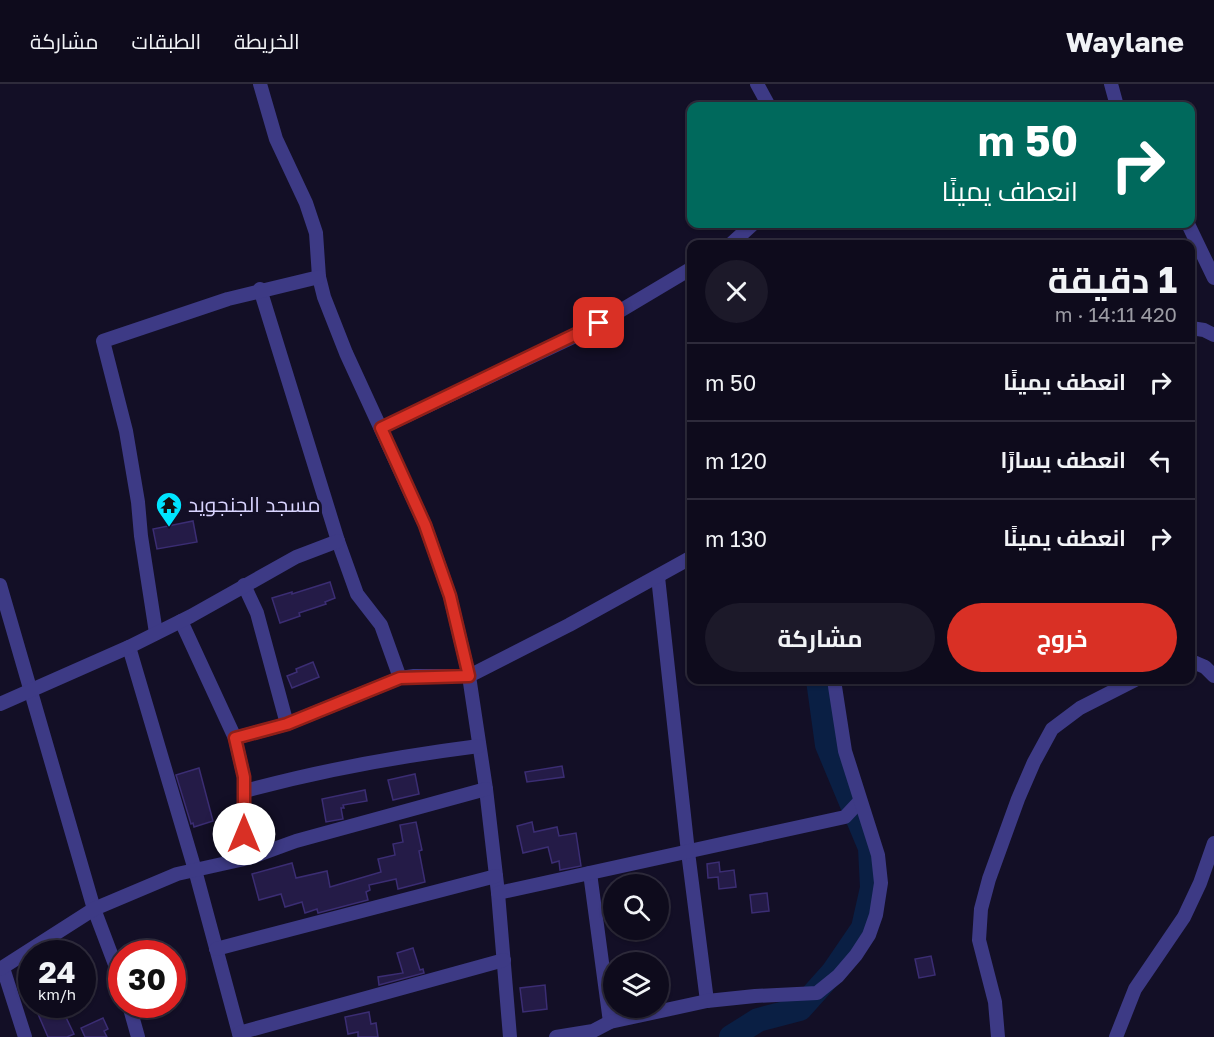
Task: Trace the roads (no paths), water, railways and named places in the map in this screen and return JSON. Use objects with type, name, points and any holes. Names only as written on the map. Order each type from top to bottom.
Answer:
[{"type":"street","points":[[260,84],[276,139],[306,202],[316,233],[319,277],[324,297],[346,353],[425,525],[450,596],[469,676],[486,789],[498,893],[510,1037]]},
{"type":"street","points":[[758,84],[768,102]]},
{"type":"street","points":[[1111,84],[1116,102]]},
{"type":"street","points":[[735,240],[749,228]]},
{"type":"street","points":[[1190,228],[1214,278]]},
{"type":"street","points":[[381,428],[588,330],[687,271]]},
{"type":"street","points":[[156,633],[126,431],[103,341],[260,290],[319,277]]},
{"type":"street","points":[[260,290],[338,541],[357,594],[381,625],[400,678]]},
{"type":"street","points":[[1195,329],[1214,335]]},
{"type":"street","points":[[0,704],[129,647],[296,557],[338,541]]},
{"type":"street","points":[[235,738],[287,724],[400,678],[469,676],[569,625],[687,560]]},
{"type":"street","points":[[658,577],[707,1001]]},
{"type":"street","points":[[0,585],[94,909],[108,946]]},
{"type":"street","points":[[244,585],[257,613],[287,724]]},
{"type":"street","points":[[181,621],[235,738],[243,767],[244,834],[249,858]]},
{"type":"street","points":[[129,647],[195,870],[239,1035],[504,960]]},
{"type":"street","points":[[1195,663],[1205,667],[1214,676]]},
{"type":"street","points":[[556,1037],[594,1034],[610,1022],[707,1001],[817,993],[838,976],[856,955],[869,935],[876,915],[881,883],[878,855],[845,751],[835,684]]},
{"type":"street","points":[[998,1037],[995,1002],[980,940],[981,909],[988,879],[1018,799],[1052,729],[1080,708],[1127,684]]},
{"type":"street","points":[[245,791],[299,776],[398,757],[479,746]]},
{"type":"street","points":[[25,1037],[2,968],[94,909],[153,882],[177,874],[249,858],[296,841],[486,789]]},
{"type":"street","points":[[498,893],[845,817],[860,801]]},
{"type":"street","points":[[1116,1037],[1135,989],[1184,917],[1200,883],[1214,843]]},
{"type":"street","points":[[590,873],[610,1022]]},
{"type":"street","points":[[216,950],[496,876]]},
{"type":"street","points":[[133,1018],[138,1037]]},
{"type":"waterway","points":[[731,1037],[758,1020],[800,1009],[833,972],[863,928],[872,888],[870,848],[827,745],[819,684]]},
{"type":"place","name":"مسجد الجنجويد","points":[[169,528]]}]
